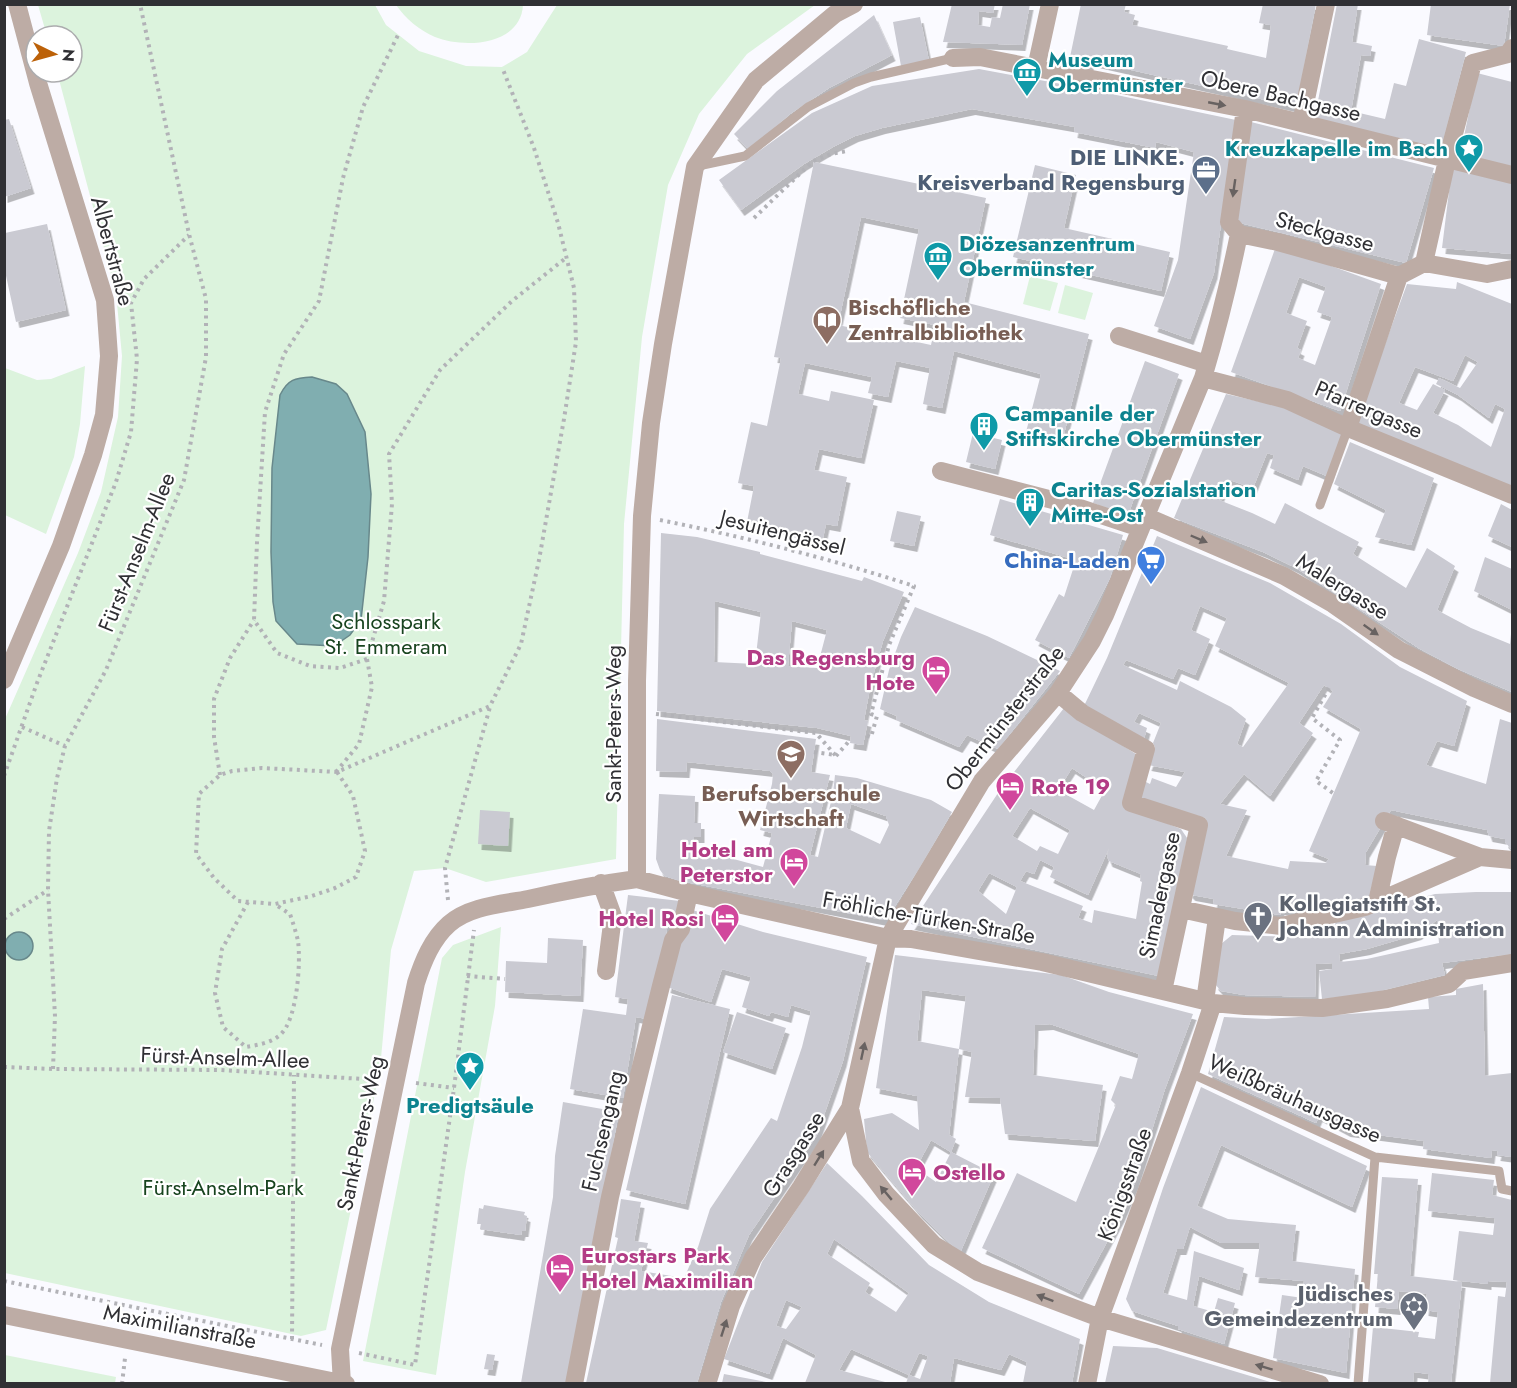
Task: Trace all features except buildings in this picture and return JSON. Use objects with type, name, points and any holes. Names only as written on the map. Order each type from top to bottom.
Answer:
[{"type":"street","name":"Albertstraße","points":[[4,680],[61,546],[93,455],[104,415],[109,356],[105,300],[17,4]]},
{"type":"street","name":"Sankt-Peters-Weg","points":[[344,1383],[340,1349],[416,983],[424,958],[450,922],[477,909],[637,879],[637,713],[642,516],[651,423],[695,167],[756,80],[835,14],[854,4]]},
{"type":"street","points":[[1036,68],[1050,4]]},
{"type":"street","points":[[1301,123],[1326,4]]},
{"type":"street","points":[[1424,263],[1447,160],[1473,63],[1508,54],[1512,48]]},
{"type":"street","name":"Obere Bachgasse","points":[[953,58],[980,57],[1245,109],[1512,175]]},
{"type":"street","name":"Obermünsterstraße","points":[[888,938],[982,781],[1058,693],[1092,641],[1105,615],[1205,371],[1230,281],[1239,234],[1229,222],[1245,109]]},
{"type":"street","name":"Steckgasse","points":[[1239,234],[1278,242],[1399,276]]},
{"type":"street","points":[[1348,428],[1399,276],[1424,263],[1487,274],[1512,269]]},
{"type":"street","name":"Pfarrergasse","points":[[1119,336],[1205,371],[1287,400],[1348,428],[1512,495]]},
{"type":"street","name":"Malergasse","points":[[941,471],[1143,522],[1284,576],[1333,604],[1400,650],[1474,688],[1512,704]]},
{"type":"street","name":"Simadergasse","points":[[1058,693],[1082,713],[1146,749],[1131,802],[1199,825],[1163,991]]},
{"type":"street","points":[[1371,905],[1387,857],[1390,823],[1480,857],[1512,860]]},
{"type":"street","points":[[1181,909],[1218,918],[1281,926],[1371,905],[1480,857]]},
{"type":"street","name":"Fröhliche-Türken-Straße","points":[[637,879],[888,938],[911,939],[1042,962],[1209,1002],[1245,1006],[1322,1008],[1387,999],[1449,984],[1463,971],[1512,963]]},
{"type":"street","points":[[601,884],[612,916],[606,971]]},
{"type":"street","name":"Fuchsengang","points":[[574,1383],[610,1197],[628,1118],[673,940],[681,929],[689,893]]},
{"type":"street","name":"Königsstraße","points":[[1087,1383],[1100,1318],[1190,1073],[1209,1002],[1218,918]]},
{"type":"street","name":"Grasgasse","points":[[707,1383],[731,1306],[753,1258],[850,1108],[888,938]]},
{"type":"street","points":[[850,1108],[861,1161],[886,1194],[934,1245],[978,1272],[1100,1318],[1320,1383]]},
{"type":"street","name":"Maximilianstraße","points":[[4,1315],[314,1380],[344,1383]]},
{"type":"street","name":"Sankt-Peters-Weg","points":[[314,1380],[340,1349]]},
{"type":"lane","points":[[695,167],[745,156],[808,107],[854,83],[953,58]]},
{"type":"lane","points":[[1320,505],[1348,428]]},
{"type":"lane","name":"Weißbräuhausgasse","points":[[1190,1073],[1374,1157],[1499,1172],[1502,1189],[1512,1191]]},
{"type":"lane","points":[[1358,1383],[1374,1157]]},
{"type":"path","name":"Fürst-Anselm-Allee","points":[[53,1070],[55,1016],[48,890],[49,831],[65,746],[106,670],[184,480],[206,357],[206,299],[189,234],[140,4]]},
{"type":"path","points":[[220,775],[214,737],[214,699],[230,658],[254,621],[265,412],[284,354],[319,301],[343,178],[363,107],[398,35]]},
{"type":"path","points":[[450,922],[445,868],[490,706],[521,644],[564,419],[576,342],[574,288],[558,223],[534,148],[502,67]]},
{"type":"path","points":[[754,218],[813,161],[847,151]]},
{"type":"path","points":[[336,772],[359,744],[372,687],[367,659],[384,601],[392,504],[388,454],[440,370],[512,301],[567,257]]},
{"type":"path","name":"Jesuitengässel","points":[[642,516],[697,527],[867,570],[914,586],[889,645],[872,714],[876,716],[871,737],[865,735]]},
{"type":"path","points":[[254,621],[277,653],[310,666],[340,668],[367,659]]},
{"type":"path","points":[[1329,688],[1312,718],[1340,740],[1316,782],[1333,793]]},
{"type":"path","points":[[336,772],[353,796],[365,851],[356,877],[312,896],[275,904],[238,901],[214,878],[196,854],[199,794],[220,775],[232,771],[262,768],[336,772],[490,706]]},
{"type":"path","points":[[637,713],[816,733],[836,756]]},
{"type":"path","points":[[21,727],[65,746]]},
{"type":"path","points":[[836,756],[850,740]]},
{"type":"path","points":[[814,752],[836,756]]},
{"type":"path","points":[[4,919],[48,890]]},
{"type":"path","points":[[248,902],[222,949],[215,993],[223,1027],[246,1047],[265,1043],[281,1034],[292,1013],[299,975],[298,940],[290,914],[275,904]]},
{"type":"path","points":[[4,1281],[292,1338],[415,1365],[477,909]]},
{"type":"path","points":[[467,976],[505,979]]},
{"type":"path","name":"Fürst-Anselm-Allee","points":[[4,1067],[53,1070],[221,1071],[396,1081],[454,1088]]},
{"type":"path","points":[[292,1338],[294,1075]]},
{"type":"path","points":[[122,1383],[123,1372]]},
{"type":"green space","name":"Schlosspark St. Emmeram","points":[[38,5],[375,5],[386,25],[419,51],[466,66],[502,67],[527,52],[557,5],[815,5],[747,54],[699,114],[668,185],[642,337],[624,524],[616,859],[486,882],[445,868],[414,871],[391,950],[380,1069],[326,1330],[301,1336],[5,1273],[5,719],[78,553],[101,492],[118,417],[122,356],[116,293],[60,84],[84,84],[84,24],[44,24]]},
{"type":"green space","points":[[396,5],[523,5],[520,18],[513,29],[502,36],[476,43],[461,43],[447,41],[424,31],[413,24]]},
{"type":"green space","points":[[1030,276],[1058,283],[1050,311],[1023,304]]},
{"type":"green space","points":[[1065,285],[1093,293],[1085,320],[1058,313]]},
{"type":"green space","points":[[85,366],[80,424],[74,457],[46,534],[5,515],[5,368],[37,380],[51,379]]},
{"type":"green space","points":[[501,927],[495,1006],[465,1172],[436,1375],[363,1361],[442,958],[453,945]]},
{"type":"green space","points":[[5,1355],[116,1377],[115,1383],[5,1383]]},
{"type":"water","points":[[312,377],[336,384],[347,394],[365,432],[371,494],[368,557],[361,620],[350,635],[334,646],[297,644],[276,621],[273,602],[272,468],[280,395],[293,380]]},
{"type":"water","points":[[19,932],[29,936],[33,946],[29,956],[19,960],[9,956],[5,946],[9,936]]},
{"type":"place","name":"Museum Obermünster","points":[[1027,98]]},
{"type":"place","name":"Kreuzkapelle im Bach","points":[[1469,174]]},
{"type":"place","name":"DIE LINKE. Kreisverband Regensburg","points":[[1206,196]]},
{"type":"place","name":"Diözesanzentrum Obermünster","points":[[938,282]]},
{"type":"place","name":"Bischöfliche Zentralbibliothek","points":[[827,346]]},
{"type":"place","name":"Campanile der Stiftskirche Obermünster","points":[[984,452]]},
{"type":"place","name":"Caritas-Sozialstation Mitte-Ost","points":[[1030,528]]},
{"type":"place","name":"China-Laden","points":[[1151,586]]},
{"type":"place","name":"Das Regensburg Hote","points":[[936,696]]},
{"type":"place","name":"Berufsoberschule Wirtschaft","points":[[791,780]]},
{"type":"place","name":"Rote 19","points":[[1010,812]]},
{"type":"place","name":"Hotel am Peterstor","points":[[794,888]]},
{"type":"place","name":"Kollegiatstift St. Johann Administration","points":[[1258,942]]},
{"type":"place","name":"Hotel Rosi","points":[[725,944]]},
{"type":"place","name":"Predigtsäule","points":[[470,1092]]},
{"type":"place","name":"Ostello","points":[[912,1198]]},
{"type":"place","name":"Eurostars Park Hotel Maximilian","points":[[560,1294]]},
{"type":"place","name":"Jüdisches Gemeindezentrum","points":[[1414,1332]]},
{"type":"park label","name":"Fürst-Anselm-Park","points":[[223,1187]]}]
